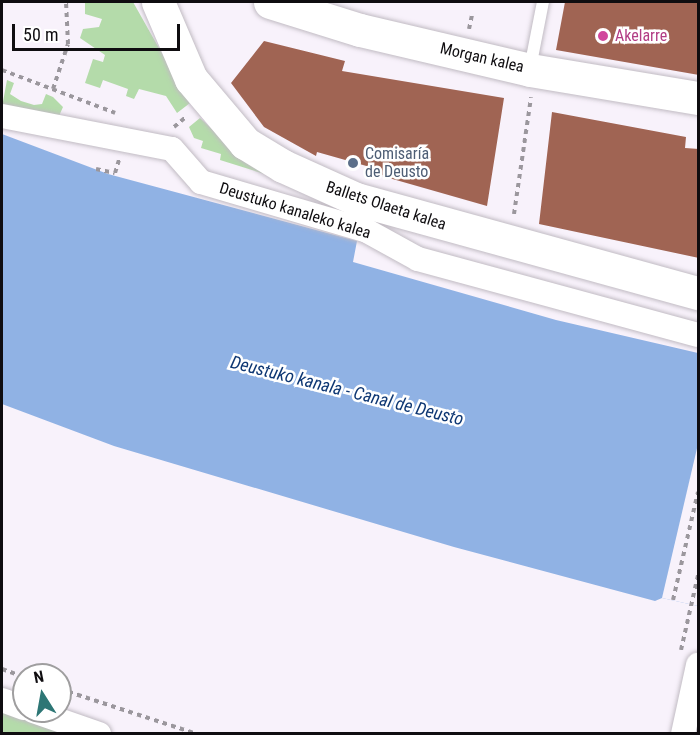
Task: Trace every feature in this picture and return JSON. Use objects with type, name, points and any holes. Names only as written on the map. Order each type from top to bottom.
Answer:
[{"type":"main road","name":"Morgan kalea","points":[[270,2],[531,80],[699,98]]},
{"type":"main road","name":"Ballets Olaeta kalea","points":[[155,6],[190,80],[219,116],[245,143],[283,166],[356,200],[699,293]]},
{"type":"street","points":[[2,116],[172,149]]},
{"type":"street","name":"Deustuko kanaleko kalea","points":[[172,149],[201,182],[366,231],[418,259],[699,335]]},
{"type":"street","points":[[683,734],[689,660]]},
{"type":"street","points":[[67,723],[99,734]]},
{"type":"lane","points":[[531,80],[543,2]]},
{"type":"path","points":[[53,89],[68,44],[66,2]]},
{"type":"path","points":[[468,33],[472,15]]},
{"type":"path","points":[[2,69],[125,117]]},
{"type":"path","points":[[513,218],[531,80]]},
{"type":"path","points":[[172,149],[166,133],[194,110]]},
{"type":"path","points":[[96,169],[115,173]]},
{"type":"path","points":[[673,600],[699,492]]},
{"type":"path","points":[[689,660],[692,605],[699,575]]},
{"type":"path","points":[[72,693],[196,734]]},
{"type":"green space","points":[[85,2],[133,2],[190,103],[177,113],[166,96],[139,89],[134,99],[126,96],[128,89],[103,80],[100,88],[85,83],[93,59],[103,62],[105,55],[80,38],[83,29],[99,27],[102,19],[85,14]]},
{"type":"green space","points":[[7,80],[14,83],[10,94],[21,101],[34,105],[42,104],[46,94],[53,97],[63,107],[59,116],[2,107]]},
{"type":"green space","points":[[200,118],[215,132],[277,178],[220,160],[221,154],[201,148],[203,141],[194,138],[189,127]]},
{"type":"green space","points":[[2,711],[12,714],[12,723],[39,723],[70,733],[2,733]]},
{"type":"water","name":"Deustuko kanala - Canal de Deusto","points":[[2,134],[108,174],[357,241],[353,262],[556,320],[698,353],[698,606],[662,598],[655,601],[454,547],[114,446],[2,404]]},
{"type":"pier","points":[[698,444],[698,606],[662,598]]},
{"type":"building","points":[[565,2],[699,2],[699,75],[556,50]]},
{"type":"building","points":[[264,41],[345,61],[342,71],[504,98],[487,206],[368,172],[370,167],[317,152],[316,156],[264,127],[231,83]]},
{"type":"building","points":[[552,112],[686,137],[685,148],[699,149],[699,258],[539,224]]},
{"type":"place","name":"Akelarre","points":[[603,36]]},
{"type":"place","name":"Comisaría de Deusto","points":[[353,163]]}]
